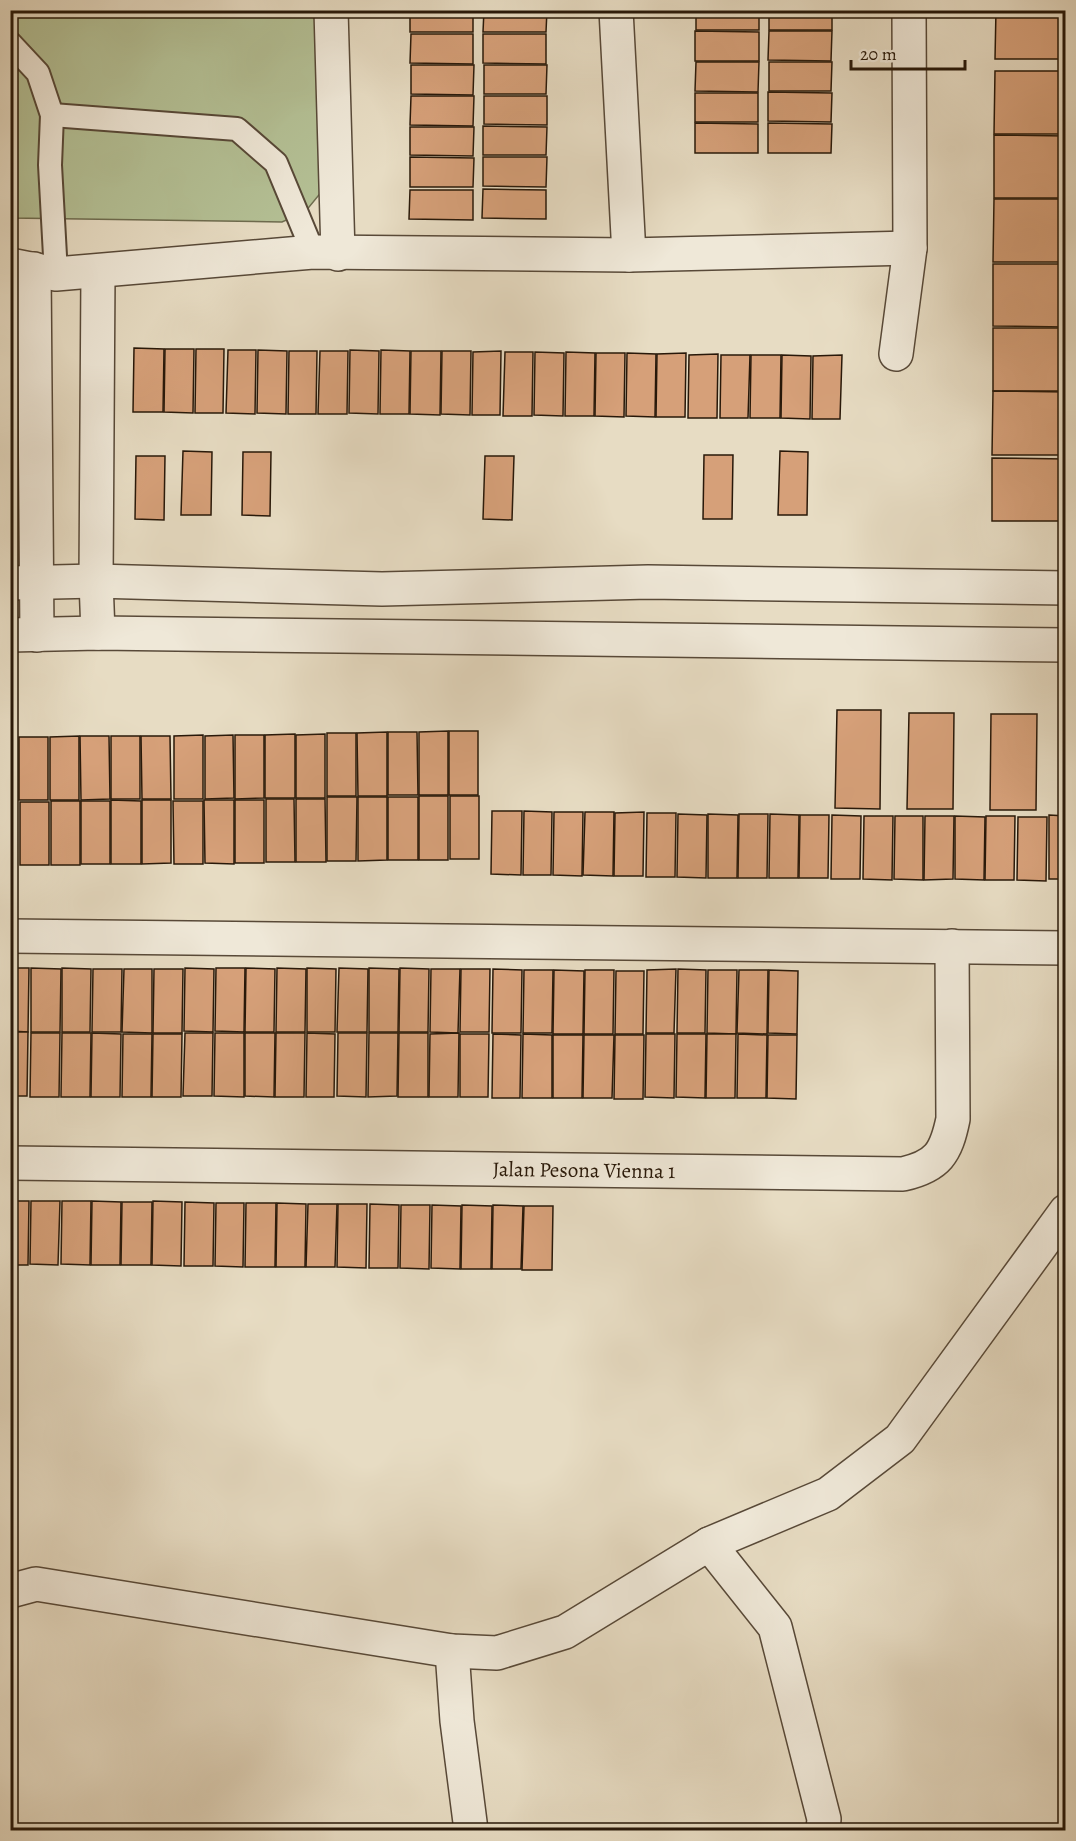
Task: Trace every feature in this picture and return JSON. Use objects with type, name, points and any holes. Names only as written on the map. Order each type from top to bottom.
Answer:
[{"type":"street","points":[[326,253],[331,10]]},
{"type":"street","points":[[616,10],[629,255]]},
{"type":"street","points":[[896,354],[910,248],[909,10]]},
{"type":"street","points":[[910,248],[629,255],[326,253],[98,272],[34,269],[23,583],[24,635],[98,633],[1065,645]]},
{"type":"street","points":[[98,272],[96,581],[98,633]]},
{"type":"street","points":[[23,583],[96,581],[382,589],[648,582],[1065,588]]},
{"type":"street","points":[[10,936],[1065,948]]},
{"type":"street","name":"Jalan Pesona Vienna 1","points":[[10,1163],[903,1174],[922,1170],[940,1157],[949,1140],[953,1119],[952,946]]},
{"type":"street","points":[[10,1591],[36,1584],[452,1651],[497,1653],[565,1632],[709,1544],[828,1494],[900,1439],[1065,1211]]},
{"type":"street","points":[[709,1544],[775,1627],[824,1819],[823,1830]]},
{"type":"street","points":[[452,1651],[457,1721],[471,1830]]},
{"type":"lane","points":[[10,43],[38,73],[52,115],[50,165],[34,269]]},
{"type":"lane","points":[[52,115],[237,129],[276,163],[326,253]]},
{"type":"green space","points":[[11,11],[326,11],[323,190],[305,212],[282,222],[11,218]]},
{"type":"building","points":[[410,10],[473,10],[473,32],[410,32]]},
{"type":"building","points":[[484,10],[547,10],[546,32],[483,32]]},
{"type":"building","points":[[696,10],[759,10],[759,30],[696,30]]},
{"type":"building","points":[[769,10],[832,10],[832,30],[769,30]]},
{"type":"building","points":[[996,10],[1066,10],[1066,59],[995,59]]},
{"type":"building","points":[[695,31],[759,32],[759,61],[695,61]]},
{"type":"building","points":[[769,31],[832,31],[831,61],[768,60]]},
{"type":"building","points":[[411,34],[473,34],[473,64],[410,63]]},
{"type":"building","points":[[483,34],[546,34],[546,64],[483,63]]},
{"type":"building","points":[[696,62],[759,62],[758,92],[695,91]]},
{"type":"building","points":[[769,62],[832,62],[831,91],[769,91]]},
{"type":"building","points":[[411,65],[474,65],[473,95],[411,94]]},
{"type":"building","points":[[484,65],[547,65],[546,94],[484,94]]},
{"type":"building","points":[[995,71],[1066,71],[1066,134],[994,134]]},
{"type":"building","points":[[768,92],[832,93],[831,122],[768,121]]},
{"type":"building","points":[[695,93],[758,93],[758,122],[695,122]]},
{"type":"building","points":[[411,96],[474,96],[473,126],[410,125]]},
{"type":"building","points":[[484,96],[547,96],[547,125],[484,124]]},
{"type":"building","points":[[695,123],[758,124],[758,153],[695,153]]},
{"type":"building","points":[[768,123],[832,124],[831,153],[768,153]]},
{"type":"building","points":[[483,126],[547,127],[546,155],[483,155]]},
{"type":"building","points":[[410,127],[474,127],[473,156],[410,155]]},
{"type":"building","points":[[994,135],[1066,136],[1066,198],[994,198]]},
{"type":"building","points":[[410,157],[474,158],[473,187],[410,187]]},
{"type":"building","points":[[483,157],[547,157],[546,187],[483,186]]},
{"type":"building","points":[[483,189],[546,190],[546,219],[482,218]]},
{"type":"building","points":[[410,190],[473,190],[473,220],[409,219]]},
{"type":"building","points":[[994,199],[1066,199],[1066,262],[993,262]]},
{"type":"building","points":[[993,264],[1066,264],[1066,327],[993,326]]},
{"type":"building","points":[[993,328],[1066,328],[1066,391],[993,391]]},
{"type":"building","points":[[134,348],[164,349],[163,412],[133,412]]},
{"type":"building","points":[[165,349],[194,349],[193,413],[164,412]]},
{"type":"building","points":[[196,349],[224,349],[223,413],[195,413]]},
{"type":"building","points":[[228,350],[256,350],[255,414],[226,413]]},
{"type":"building","points":[[258,350],[287,351],[286,414],[257,413]]},
{"type":"building","points":[[350,350],[379,351],[378,414],[349,413]]},
{"type":"building","points":[[381,350],[410,351],[409,414],[380,414]]},
{"type":"building","points":[[289,351],[317,351],[316,414],[288,414]]},
{"type":"building","points":[[320,351],[348,351],[347,414],[318,414]]},
{"type":"building","points":[[411,351],[441,351],[440,415],[410,414]]},
{"type":"building","points":[[442,351],[471,351],[470,415],[441,414]]},
{"type":"building","points":[[501,351],[500,415],[472,415],[473,352]]},
{"type":"building","points":[[505,352],[533,352],[532,416],[503,416]]},
{"type":"building","points":[[535,352],[564,353],[563,416],[534,415]]},
{"type":"building","points":[[566,352],[595,353],[594,416],[565,416]]},
{"type":"building","points":[[596,353],[625,353],[624,417],[595,416]]},
{"type":"building","points":[[627,353],[656,354],[655,417],[626,416]]},
{"type":"building","points":[[686,353],[685,417],[656,417],[657,354]]},
{"type":"building","points":[[718,354],[717,418],[688,418],[689,355]]},
{"type":"building","points":[[721,355],[750,355],[748,418],[720,418]]},
{"type":"building","points":[[751,355],[781,355],[780,418],[750,418]]},
{"type":"building","points":[[782,355],[811,356],[810,419],[781,418]]},
{"type":"building","points":[[842,355],[840,419],[812,419],[813,356]]},
{"type":"building","points":[[993,391],[1066,392],[1066,455],[992,455]]},
{"type":"building","points":[[183,451],[212,452],[211,515],[181,515]]},
{"type":"building","points":[[780,451],[808,452],[807,515],[778,515]]},
{"type":"building","points":[[243,452],[271,452],[270,516],[242,515]]},
{"type":"building","points":[[704,455],[733,455],[732,519],[703,519]]},
{"type":"building","points":[[136,456],[165,456],[164,520],[135,519]]},
{"type":"building","points":[[485,456],[514,456],[512,520],[483,519]]},
{"type":"building","points":[[992,458],[1066,459],[1066,521],[992,521]]},
{"type":"building","points":[[837,710],[881,710],[880,809],[835,808]]},
{"type":"building","points":[[909,713],[954,713],[953,809],[907,809]]},
{"type":"building","points":[[991,714],[1037,714],[1036,810],[990,810]]},
{"type":"building","points":[[448,731],[448,795],[419,795],[419,732]]},
{"type":"building","points":[[449,731],[478,731],[478,795],[449,795]]},
{"type":"building","points":[[387,732],[387,796],[358,796],[357,733]]},
{"type":"building","points":[[388,732],[417,732],[418,795],[388,795]]},
{"type":"building","points":[[327,733],[356,733],[356,796],[327,796]]},
{"type":"building","points":[[295,734],[295,798],[265,798],[265,735]]},
{"type":"building","points":[[325,734],[325,798],[296,798],[296,735]]},
{"type":"building","points":[[203,735],[203,799],[174,799],[174,736]]},
{"type":"building","points":[[233,735],[234,798],[205,799],[205,736]]},
{"type":"building","points":[[235,735],[264,735],[264,798],[235,799]]},
{"type":"building","points":[[79,736],[79,800],[50,800],[50,737]]},
{"type":"building","points":[[80,736],[109,736],[110,799],[81,800]]},
{"type":"building","points":[[111,736],[140,736],[140,799],[111,799]]},
{"type":"building","points":[[141,736],[170,736],[171,799],[142,799]]},
{"type":"building","points":[[19,737],[48,737],[48,800],[19,800]]},
{"type":"building","points":[[419,796],[448,796],[448,860],[419,860]]},
{"type":"building","points":[[450,796],[479,796],[479,859],[450,859]]},
{"type":"building","points":[[327,797],[357,797],[356,861],[327,861]]},
{"type":"building","points":[[358,797],[387,797],[387,860],[358,861]]},
{"type":"building","points":[[388,797],[418,797],[418,860],[388,860]]},
{"type":"building","points":[[266,799],[294,799],[295,862],[266,862]]},
{"type":"building","points":[[296,799],[325,799],[326,862],[296,862]]},
{"type":"building","points":[[111,800],[141,801],[141,864],[111,864]]},
{"type":"building","points":[[142,800],[171,800],[171,863],[142,864]]},
{"type":"building","points":[[204,800],[234,800],[234,864],[205,863]]},
{"type":"building","points":[[235,800],[264,800],[264,863],[235,863]]},
{"type":"building","points":[[10,801],[14,801],[13,864],[10,864]]},
{"type":"building","points":[[51,801],[80,801],[80,865],[51,865]]},
{"type":"building","points":[[81,801],[110,801],[110,864],[81,864]]},
{"type":"building","points":[[173,801],[203,801],[203,864],[174,864]]},
{"type":"building","points":[[20,802],[49,802],[49,865],[20,865]]},
{"type":"building","points":[[492,811],[522,811],[521,875],[491,874]]},
{"type":"building","points":[[524,811],[552,812],[551,875],[523,875]]},
{"type":"building","points":[[554,812],[583,812],[582,876],[553,875]]},
{"type":"building","points":[[585,812],[614,812],[613,876],[583,875]]},
{"type":"building","points":[[644,812],[643,876],[614,876],[615,813]]},
{"type":"building","points":[[647,813],[676,813],[675,877],[646,877]]},
{"type":"building","points":[[678,814],[707,815],[706,878],[677,877]]},
{"type":"building","points":[[708,814],[738,815],[737,878],[708,878]]},
{"type":"building","points":[[739,814],[768,814],[767,878],[738,878]]},
{"type":"building","points":[[770,814],[799,815],[798,878],[769,878]]},
{"type":"building","points":[[800,815],[829,815],[828,878],[799,878]]},
{"type":"building","points":[[832,815],[861,816],[860,879],[831,879]]},
{"type":"building","points":[[1049,815],[1066,816],[1066,879],[1049,879]]},
{"type":"building","points":[[864,816],[893,816],[892,880],[863,879]]},
{"type":"building","points":[[895,816],[923,816],[923,880],[894,879]]},
{"type":"building","points":[[925,816],[954,816],[953,879],[924,880]]},
{"type":"building","points":[[955,816],[985,817],[984,880],[955,879]]},
{"type":"building","points":[[986,816],[1015,816],[1014,880],[985,880]]},
{"type":"building","points":[[1018,817],[1047,817],[1046,881],[1017,880]]},
{"type":"building","points":[[10,968],[29,968],[28,1032],[10,1031]]},
{"type":"building","points":[[31,968],[61,969],[60,1032],[31,1032]]},
{"type":"building","points":[[62,968],[91,969],[90,1032],[62,1032]]},
{"type":"building","points":[[185,968],[214,969],[213,1032],[184,1031]]},
{"type":"building","points":[[216,968],[245,968],[244,1032],[215,1031]]},
{"type":"building","points":[[246,968],[275,969],[274,1032],[245,1032]]},
{"type":"building","points":[[277,968],[306,969],[305,1032],[276,1032]]},
{"type":"building","points":[[307,968],[336,969],[335,1032],[307,1032]]},
{"type":"building","points":[[339,968],[368,969],[367,1032],[337,1032]]},
{"type":"building","points":[[369,968],[399,969],[398,1032],[369,1032]]},
{"type":"building","points":[[400,968],[429,969],[428,1032],[399,1032]]},
{"type":"building","points":[[93,969],[122,969],[121,1032],[92,1032]]},
{"type":"building","points":[[124,969],[152,969],[152,1033],[122,1032]]},
{"type":"building","points":[[154,969],[183,969],[182,1033],[153,1033]]},
{"type":"building","points":[[431,969],[460,969],[458,1033],[430,1032]]},
{"type":"building","points":[[461,969],[490,969],[489,1032],[460,1032]]},
{"type":"building","points":[[493,969],[522,970],[521,1033],[492,1033]]},
{"type":"building","points":[[676,969],[674,1033],[646,1033],[647,970]]},
{"type":"building","points":[[678,969],[706,970],[705,1033],[677,1033]]},
{"type":"building","points":[[524,970],[553,970],[552,1033],[523,1033]]},
{"type":"building","points":[[554,970],[584,971],[583,1034],[553,1034]]},
{"type":"building","points":[[585,970],[614,970],[613,1034],[584,1034]]},
{"type":"building","points":[[708,970],[737,970],[736,1034],[707,1033]]},
{"type":"building","points":[[739,970],[768,970],[767,1034],[737,1033]]},
{"type":"building","points":[[769,970],[798,971],[797,1034],[768,1033]]},
{"type":"building","points":[[616,971],[644,971],[643,1034],[615,1034]]},
{"type":"building","points":[[10,1032],[28,1032],[27,1096],[10,1096]]},
{"type":"building","points":[[31,1033],[60,1033],[59,1097],[30,1097]]},
{"type":"building","points":[[62,1033],[91,1033],[90,1097],[61,1097]]},
{"type":"building","points":[[92,1033],[121,1034],[120,1097],[91,1097]]},
{"type":"building","points":[[185,1033],[213,1033],[212,1096],[183,1096]]},
{"type":"building","points":[[215,1033],[244,1033],[244,1097],[214,1096]]},
{"type":"building","points":[[245,1033],[275,1033],[274,1097],[245,1096]]},
{"type":"building","points":[[276,1033],[305,1033],[304,1097],[275,1097]]},
{"type":"building","points":[[307,1033],[335,1034],[334,1097],[306,1097]]},
{"type":"building","points":[[338,1033],[367,1033],[366,1097],[337,1096]]},
{"type":"building","points":[[369,1033],[398,1033],[397,1096],[368,1097]]},
{"type":"building","points":[[399,1033],[428,1033],[428,1097],[398,1097]]},
{"type":"building","points":[[459,1033],[458,1097],[429,1097],[430,1034]]},
{"type":"building","points":[[123,1034],[152,1034],[151,1097],[122,1097]]},
{"type":"building","points":[[153,1034],[182,1034],[181,1097],[152,1097]]},
{"type":"building","points":[[460,1034],[489,1034],[488,1097],[460,1097]]},
{"type":"building","points":[[493,1034],[521,1035],[520,1098],[492,1098]]},
{"type":"building","points":[[523,1034],[552,1035],[552,1098],[522,1098]]},
{"type":"building","points":[[646,1034],[675,1034],[674,1098],[645,1097]]},
{"type":"building","points":[[677,1034],[706,1034],[705,1098],[676,1097]]},
{"type":"building","points":[[707,1034],[736,1034],[735,1098],[706,1098]]},
{"type":"building","points":[[738,1034],[767,1035],[766,1098],[737,1098]]},
{"type":"building","points":[[553,1035],[583,1035],[582,1098],[553,1098]]},
{"type":"building","points":[[584,1035],[614,1035],[612,1098],[583,1098]]},
{"type":"building","points":[[615,1035],[644,1035],[643,1099],[614,1099]]},
{"type":"building","points":[[768,1035],[797,1035],[796,1099],[767,1098]]},
{"type":"building","points":[[10,1201],[29,1201],[28,1265],[10,1265]]},
{"type":"building","points":[[31,1201],[60,1201],[58,1265],[30,1264]]},
{"type":"building","points":[[62,1201],[91,1201],[90,1265],[61,1264]]},
{"type":"building","points":[[92,1201],[121,1202],[120,1265],[91,1265]]},
{"type":"building","points":[[153,1201],[182,1202],[181,1266],[152,1265]]},
{"type":"building","points":[[122,1202],[152,1202],[151,1265],[121,1265]]},
{"type":"building","points":[[185,1202],[214,1203],[213,1266],[184,1266]]},
{"type":"building","points":[[216,1203],[244,1203],[243,1267],[215,1266]]},
{"type":"building","points":[[246,1203],[276,1203],[275,1267],[245,1267]]},
{"type":"building","points":[[277,1203],[306,1204],[305,1267],[276,1267]]},
{"type":"building","points":[[308,1204],[337,1204],[335,1267],[306,1267]]},
{"type":"building","points":[[338,1204],[367,1204],[366,1268],[337,1267]]},
{"type":"building","points":[[370,1204],[399,1205],[398,1268],[369,1268]]},
{"type":"building","points":[[401,1205],[430,1205],[429,1269],[400,1268]]},
{"type":"building","points":[[432,1205],[461,1206],[460,1269],[431,1268]]},
{"type":"building","points":[[462,1205],[492,1206],[491,1269],[461,1269]]},
{"type":"building","points":[[493,1205],[523,1206],[521,1269],[492,1269]]},
{"type":"building","points":[[524,1206],[553,1206],[552,1270],[522,1270]]}]
